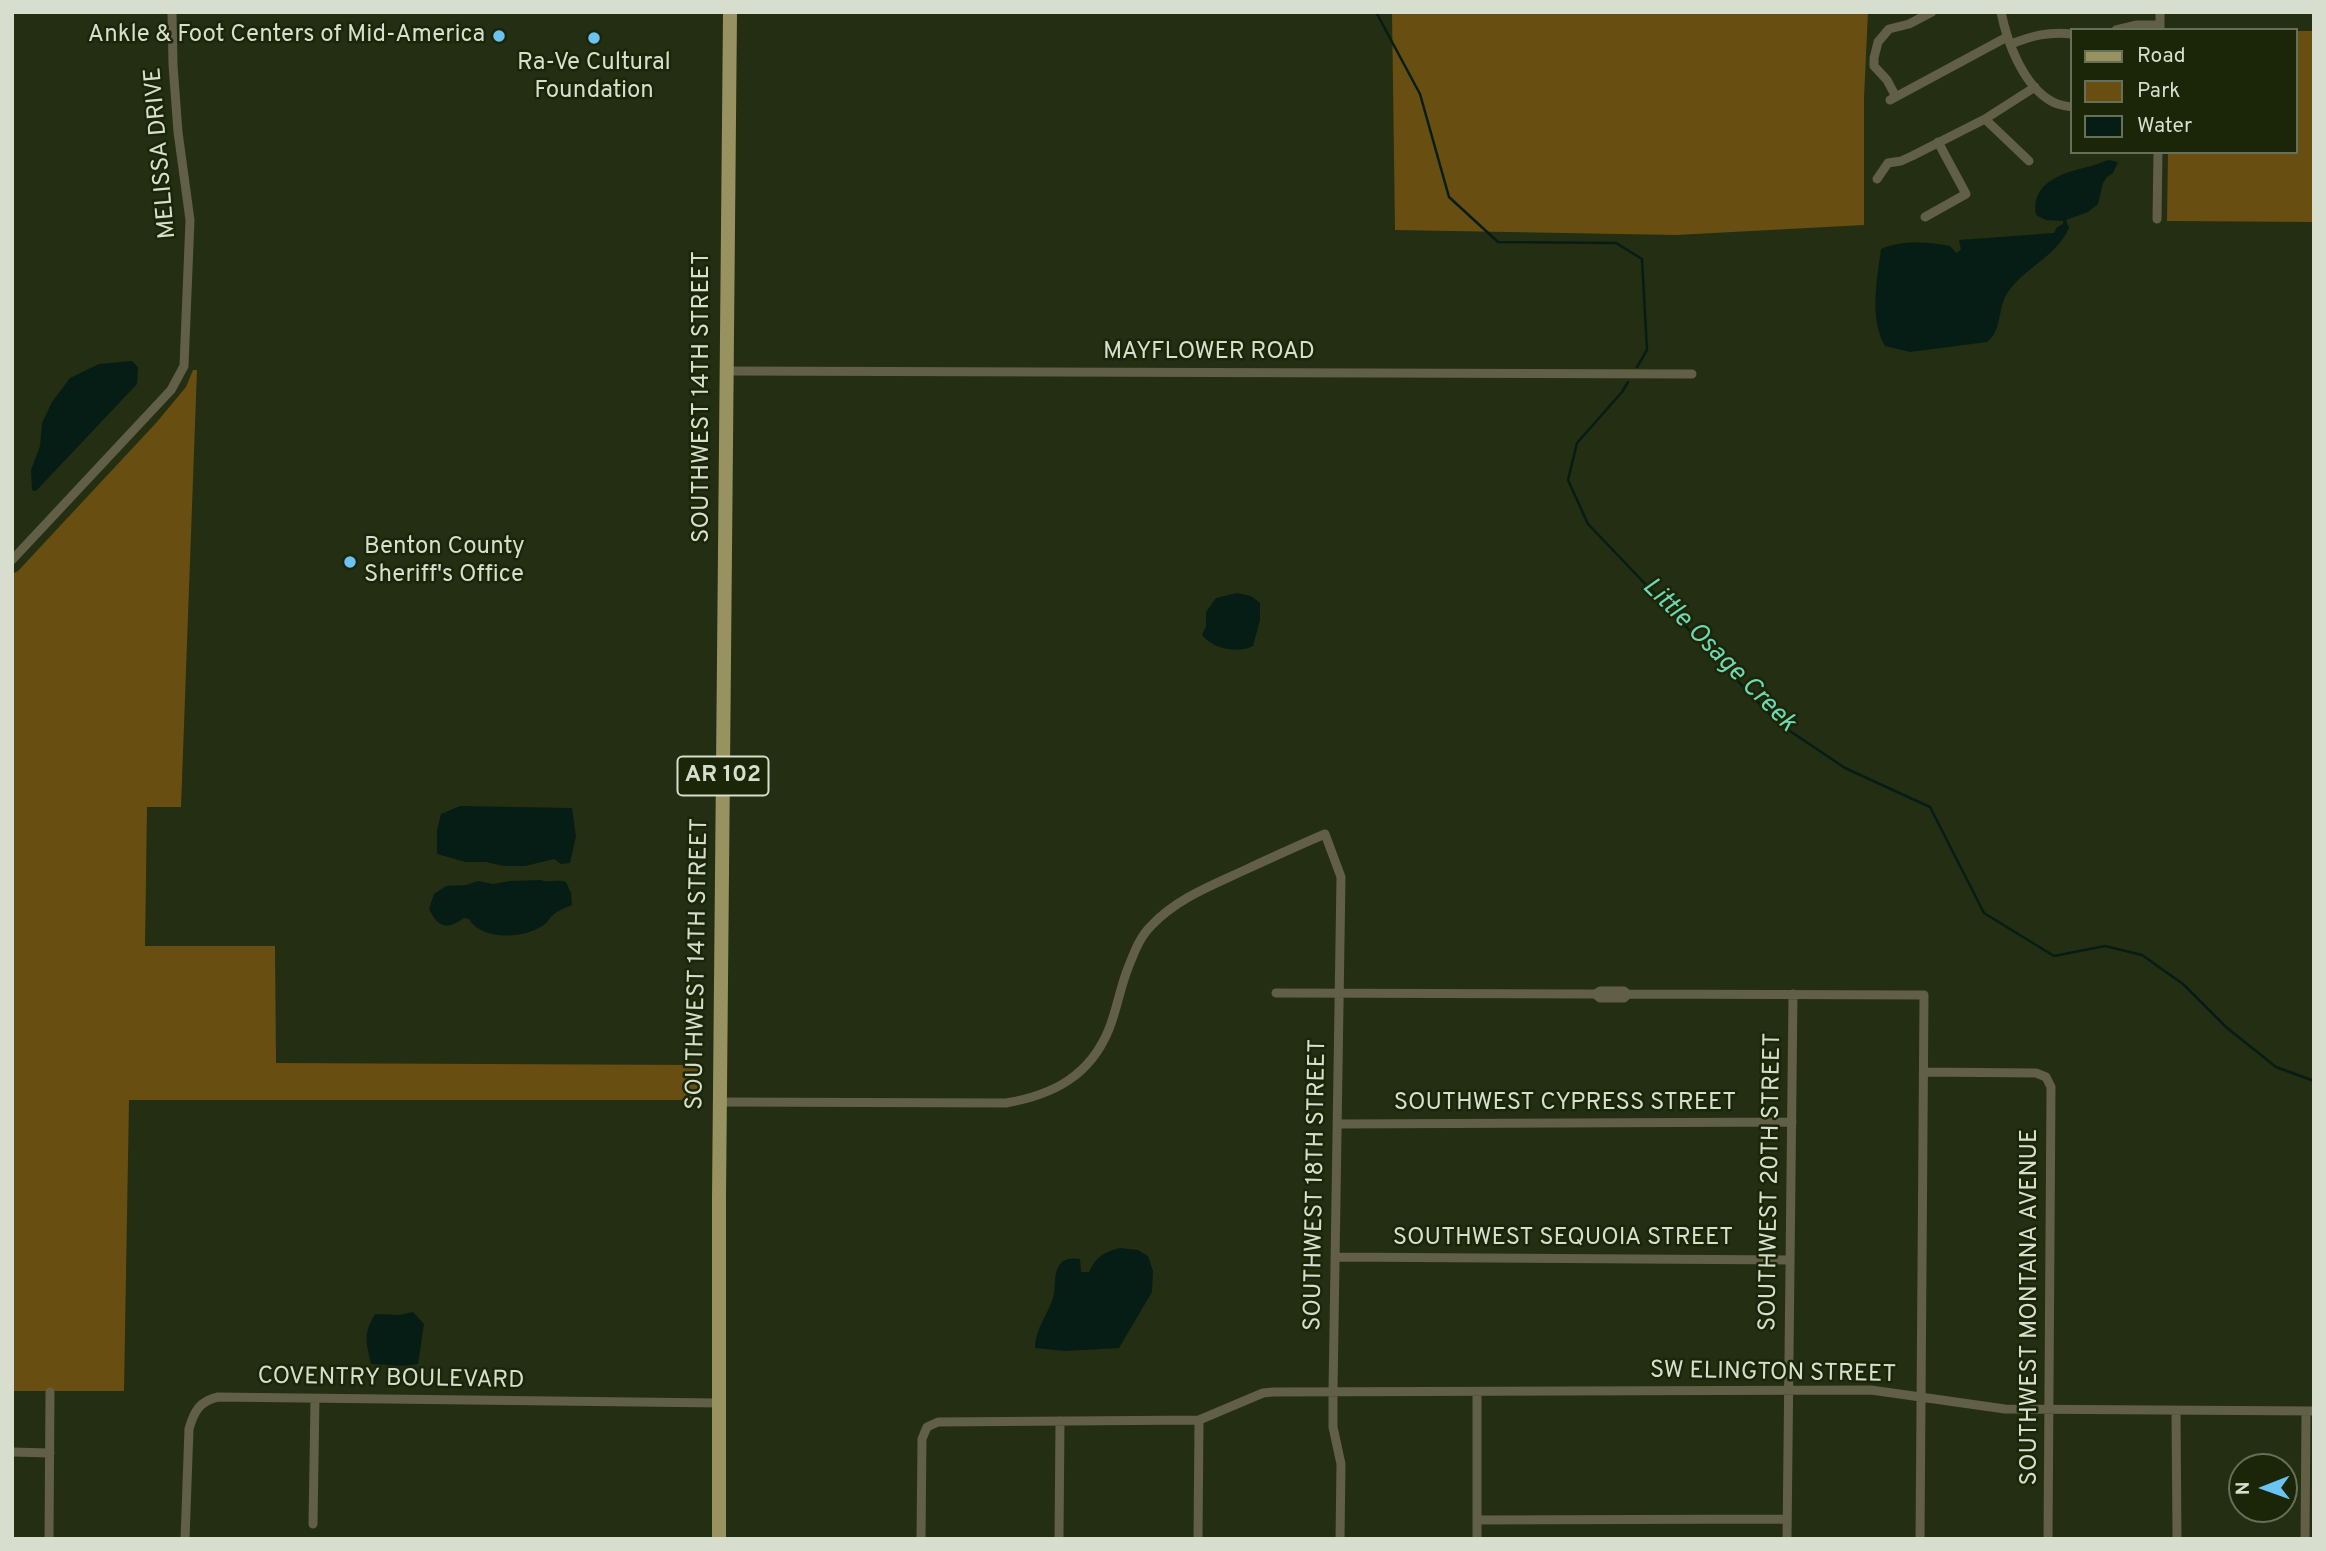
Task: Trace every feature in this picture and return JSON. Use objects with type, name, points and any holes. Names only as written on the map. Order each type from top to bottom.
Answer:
[{"type":"main road","name":"SOUTHWEST 14TH STREET","points":[[719,1539],[730,12]]},
{"type":"street","name":"MELISSA DRIVE","points":[[12,560],[171,390],[184,366],[190,220],[178,132],[172,12]]},
{"type":"street","points":[[1932,12],[1909,24],[1889,29],[1878,42],[1874,66],[1887,80],[1893,99],[2009,41],[2056,32],[2070,34]]},
{"type":"street","points":[[2001,12],[2009,41],[2035,88],[2053,103],[2070,107]]},
{"type":"street","points":[[2124,28],[2137,25],[2160,27],[2160,12]]},
{"type":"street","points":[[1877,179],[1888,163],[1901,161],[1984,119],[2035,88]]},
{"type":"street","points":[[1984,119],[2029,162]]},
{"type":"street","points":[[1926,218],[1966,194],[1938,142]]},
{"type":"street","points":[[2157,219],[2158,154]]},
{"type":"street","name":"MAYFLOWER ROAD","points":[[726,370],[1692,374]]},
{"type":"street","name":"SOUTHWEST 18TH STREET","points":[[721,1102],[1006,1102],[1035,1098],[1074,1077],[1098,1052],[1110,1028],[1137,944],[1169,909],[1200,891],[1325,834],[1341,877],[1332,1392],[1333,1427],[1341,1464],[1340,1539]]},
{"type":"street","points":[[1276,993],[1595,994],[1600,990],[1624,990],[1628,994],[1924,995],[1920,1539]]},
{"type":"street","name":"SOUTHWEST 20TH STREET","points":[[1787,1539],[1793,994]]},
{"type":"street","name":"SOUTHWEST MONTANA AVENUE","points":[[1924,1072],[2036,1073],[2046,1077],[2051,1087],[2048,1539]]},
{"type":"street","name":"SOUTHWEST CYPRESS STREET","points":[[1338,1124],[1792,1122]]},
{"type":"street","name":"SOUTHWEST SEQUOIA STREET","points":[[1335,1257],[1790,1260]]},
{"type":"street","name":"SW ELINGTON STREET","points":[[1199,1420],[1263,1393],[1273,1392],[1871,1390],[2005,1409],[2310,1411]]},
{"type":"street","points":[[49,1539],[50,1392]]},
{"type":"street","points":[[1477,1392],[1477,1539]]},
{"type":"street","name":"COVENTRY BOULEVARD","points":[[185,1539],[190,1429],[193,1414],[208,1399],[719,1403]]},
{"type":"street","points":[[313,1524],[316,1399]]},
{"type":"street","points":[[2176,1410],[2177,1539]]},
{"type":"street","points":[[2305,1539],[2310,1411]]},
{"type":"street","points":[[921,1539],[922,1439],[927,1426],[938,1422],[1199,1420],[1198,1539]]},
{"type":"street","points":[[1059,1539],[1060,1421]]},
{"type":"street","points":[[12,1452],[50,1453]]},
{"type":"street","points":[[1477,1520],[1787,1519]]},
{"type":"green space","points":[[1392,12],[1868,12],[1864,98],[1864,225],[1676,235],[1395,230]]},
{"type":"green space","points":[[2298,31],[2314,31],[2314,222],[2167,221],[2168,154],[2298,154]]},
{"type":"green space","points":[[193,370],[197,370],[181,807],[147,807],[145,946],[275,946],[276,1063],[700,1065],[700,1100],[129,1100],[124,1391],[12,1391],[12,574],[18,571],[156,423],[186,387]]},
{"type":"water","points":[[2109,160],[2118,162],[2113,173],[2103,183],[2098,204],[2088,212],[2066,220],[2069,228],[2056,247],[2015,283],[2002,304],[1998,325],[1987,342],[1910,352],[1885,346],[1877,324],[1876,311],[1881,249],[1897,244],[1924,243],[1950,246],[1956,253],[1961,250],[1959,240],[2054,233],[2063,221],[2046,220],[2036,215],[2035,204],[2043,187],[2058,176]]},
{"type":"water","points":[[132,361],[138,367],[137,384],[36,491],[32,490],[31,470],[40,446],[42,423],[52,402],[70,378],[99,364]]},
{"type":"water","points":[[1237,593],[1251,596],[1260,603],[1260,620],[1253,646],[1233,650],[1212,644],[1202,635],[1206,626],[1206,612],[1216,598]]},
{"type":"water","points":[[460,806],[572,808],[576,836],[570,863],[561,864],[554,859],[525,866],[504,866],[466,862],[437,854],[437,830],[441,814]]},
{"type":"water","points":[[540,880],[566,882],[572,905],[551,916],[546,924],[527,933],[494,934],[483,931],[464,918],[447,926],[439,923],[429,909],[434,894],[446,886],[478,881],[493,884]]},
{"type":"water","points":[[1120,1248],[1138,1250],[1148,1256],[1153,1271],[1152,1292],[1119,1348],[1065,1351],[1035,1348],[1037,1334],[1054,1294],[1056,1272],[1063,1261],[1080,1259],[1081,1272],[1089,1272],[1102,1255]]},
{"type":"water","points":[[413,1312],[424,1324],[418,1364],[371,1364],[367,1338],[375,1314],[399,1315]]},
{"type":"waterway","name":"Little Osage Creek","points":[[1376,12],[1420,94],[1449,197],[1498,242],[1616,243],[1642,259],[1647,350],[1637,367]]},
{"type":"waterway","name":"Little Osage Creek","points":[[1628,382],[1577,443],[1568,480],[1588,524],[1778,723],[1845,768],[1930,807],[1984,913],[2054,956],[2105,946],[2142,955],[2183,984],[2226,1027],[2276,1067],[2314,1081]]},
{"type":"place","name":"Ankle & Foot Centers of Mid-America","points":[[499,36]]},
{"type":"place","name":"Ra-Ve Cultural Foundation","points":[[594,38]]},
{"type":"place","name":"Benton County Sheriff's Office","points":[[350,562]]}]
